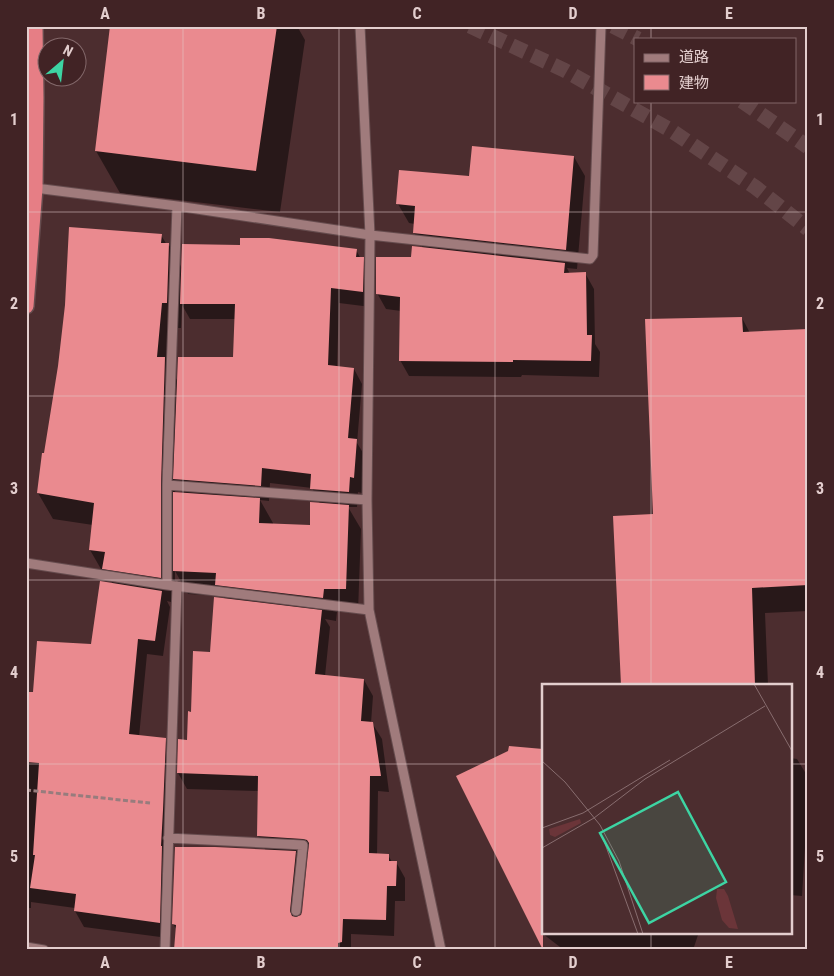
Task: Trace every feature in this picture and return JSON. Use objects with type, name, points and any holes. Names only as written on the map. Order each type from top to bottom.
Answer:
[{"type":"highway","points":[[26,306],[35,188],[35,26]]},
{"type":"street","points":[[360,26],[370,235],[367,500],[369,610],[441,950]]},
{"type":"street","points":[[35,188],[177,206],[370,235],[590,258],[593,255],[601,26]]},
{"type":"street","points":[[167,585],[167,485],[177,206]]},
{"type":"street","points":[[167,485],[367,500]]},
{"type":"street","points":[[26,563],[167,585],[369,610]]},
{"type":"street","points":[[165,950],[177,586]]},
{"type":"street","points":[[168,838],[303,845],[296,911]]},
{"type":"street","points":[[26,947],[44,950]]},
{"type":"path","points":[[26,790],[170,805]]},
{"type":"building","points":[[110,26],[277,26],[256,171],[95,151]]},
{"type":"building","points":[[472,146],[574,156],[566,250],[413,233],[415,206],[396,204],[399,170],[469,176]]},
{"type":"building","points":[[69,227],[162,234],[161,243],[169,243],[167,303],[162,303],[157,357],[165,357],[161,485],[161,578],[102,569],[105,552],[89,550],[94,503],[37,493],[42,453],[44,453],[58,366],[65,305]]},
{"type":"building","points":[[240,238],[269,238],[357,249],[356,257],[364,257],[363,292],[331,288],[328,365],[354,368],[348,438],[357,439],[354,478],[350,477],[349,492],[310,489],[311,474],[262,468],[261,486],[173,479],[178,357],[233,357],[235,304],[180,304],[182,244],[240,245]]},
{"type":"building","points":[[412,246],[565,263],[564,273],[586,272],[587,335],[592,335],[591,361],[399,361],[400,297],[376,294],[376,257],[411,257]]},
{"type":"building","points":[[742,317],[743,332],[808,329],[808,585],[752,588],[755,684],[621,684],[613,516],[653,514],[645,319]]},
{"type":"building","points":[[173,492],[260,498],[259,523],[310,525],[310,502],[349,505],[346,589],[324,589],[323,598],[215,585],[216,573],[173,571]]},
{"type":"building","points":[[100,581],[162,591],[155,641],[138,639],[129,734],[166,738],[160,923],[74,911],[76,894],[30,888],[35,855],[33,855],[39,763],[26,762],[26,692],[33,692],[37,641],[91,644]]},
{"type":"building","points":[[214,597],[322,610],[315,674],[364,679],[361,721],[373,722],[381,776],[370,776],[369,853],[389,854],[389,861],[397,861],[396,886],[387,886],[386,920],[343,919],[342,942],[338,943],[338,950],[174,950],[176,925],[172,924],[175,847],[296,851],[290,911],[292,916],[296,917],[301,915],[302,912],[309,843],[303,839],[257,836],[258,776],[177,773],[178,739],[187,740],[188,711],[191,712],[193,651],[210,652]]},
{"type":"building","points":[[509,746],[542,749],[543,950],[456,776],[508,751]]},
{"type":"tunnel","points":[[470,26],[564,70],[672,131],[755,187],[808,229]]},
{"type":"tunnel","points":[[613,26],[636,38]]},
{"type":"tunnel","points":[[743,102],[808,147]]}]
